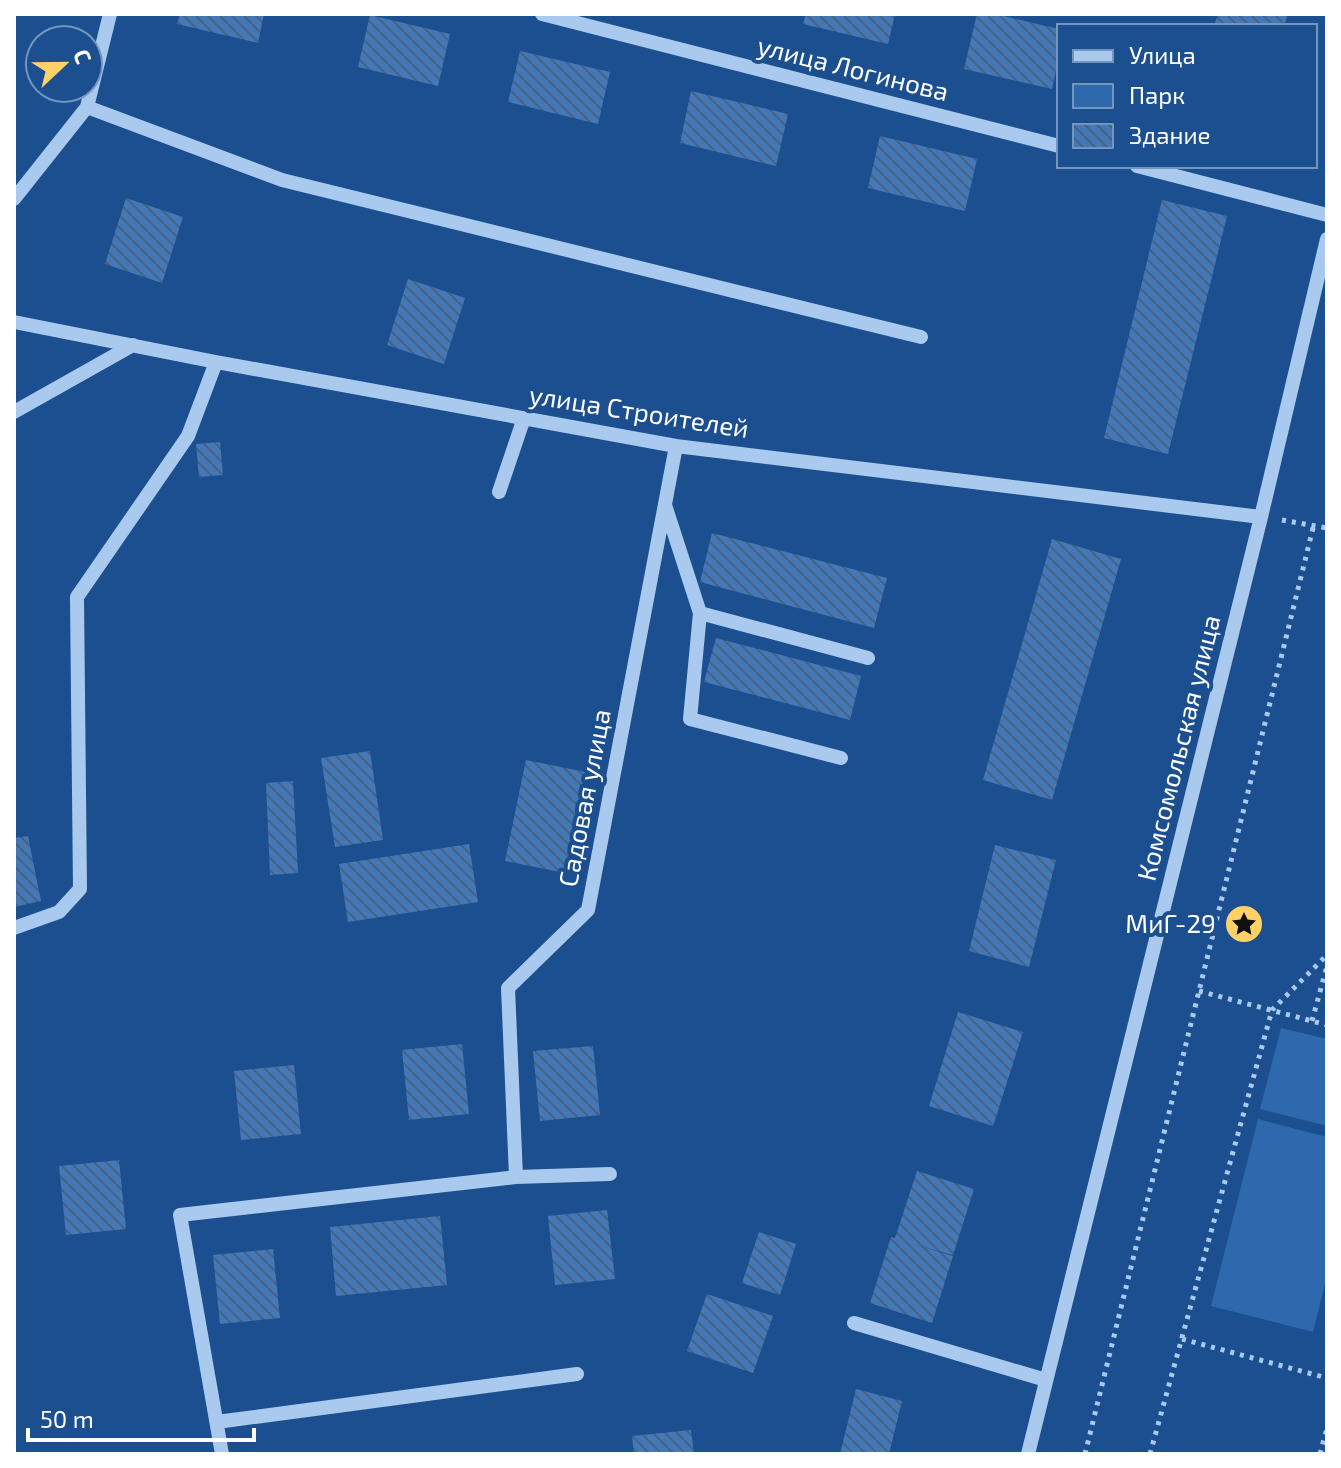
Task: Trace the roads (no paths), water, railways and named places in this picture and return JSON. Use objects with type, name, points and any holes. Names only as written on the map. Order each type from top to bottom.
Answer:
[{"type":"street","points":[[14,199],[87,107],[110,14]]},
{"type":"street","name":"улица Логинова","points":[[542,14],[1057,145]]},
{"type":"street","points":[[87,107],[282,180],[921,337]]},
{"type":"street","points":[[1145,168],[1327,215]]},
{"type":"street","name":"Комсомольская улица","points":[[1028,1454],[1327,239]]},
{"type":"street","name":"улица Строителей","points":[[14,322],[676,446],[1261,517]]},
{"type":"street","points":[[14,412],[133,345]]},
{"type":"street","points":[[14,928],[59,912],[80,889],[77,597],[188,436],[216,362]]},
{"type":"street","points":[[499,492],[524,418]]},
{"type":"street","name":"Садовая улица","points":[[516,1177],[508,988],[588,910],[676,446]]},
{"type":"street","points":[[665,503],[700,613],[690,719],[841,758]]},
{"type":"street","points":[[700,613],[868,658]]},
{"type":"street","points":[[222,1454],[180,1215],[516,1177],[610,1174]]},
{"type":"street","points":[[854,1323],[1046,1380]]},
{"type":"street","points":[[217,1422],[577,1374]]},
{"type":"place","name":"МиГ-29","points":[[1244,924]]}]
